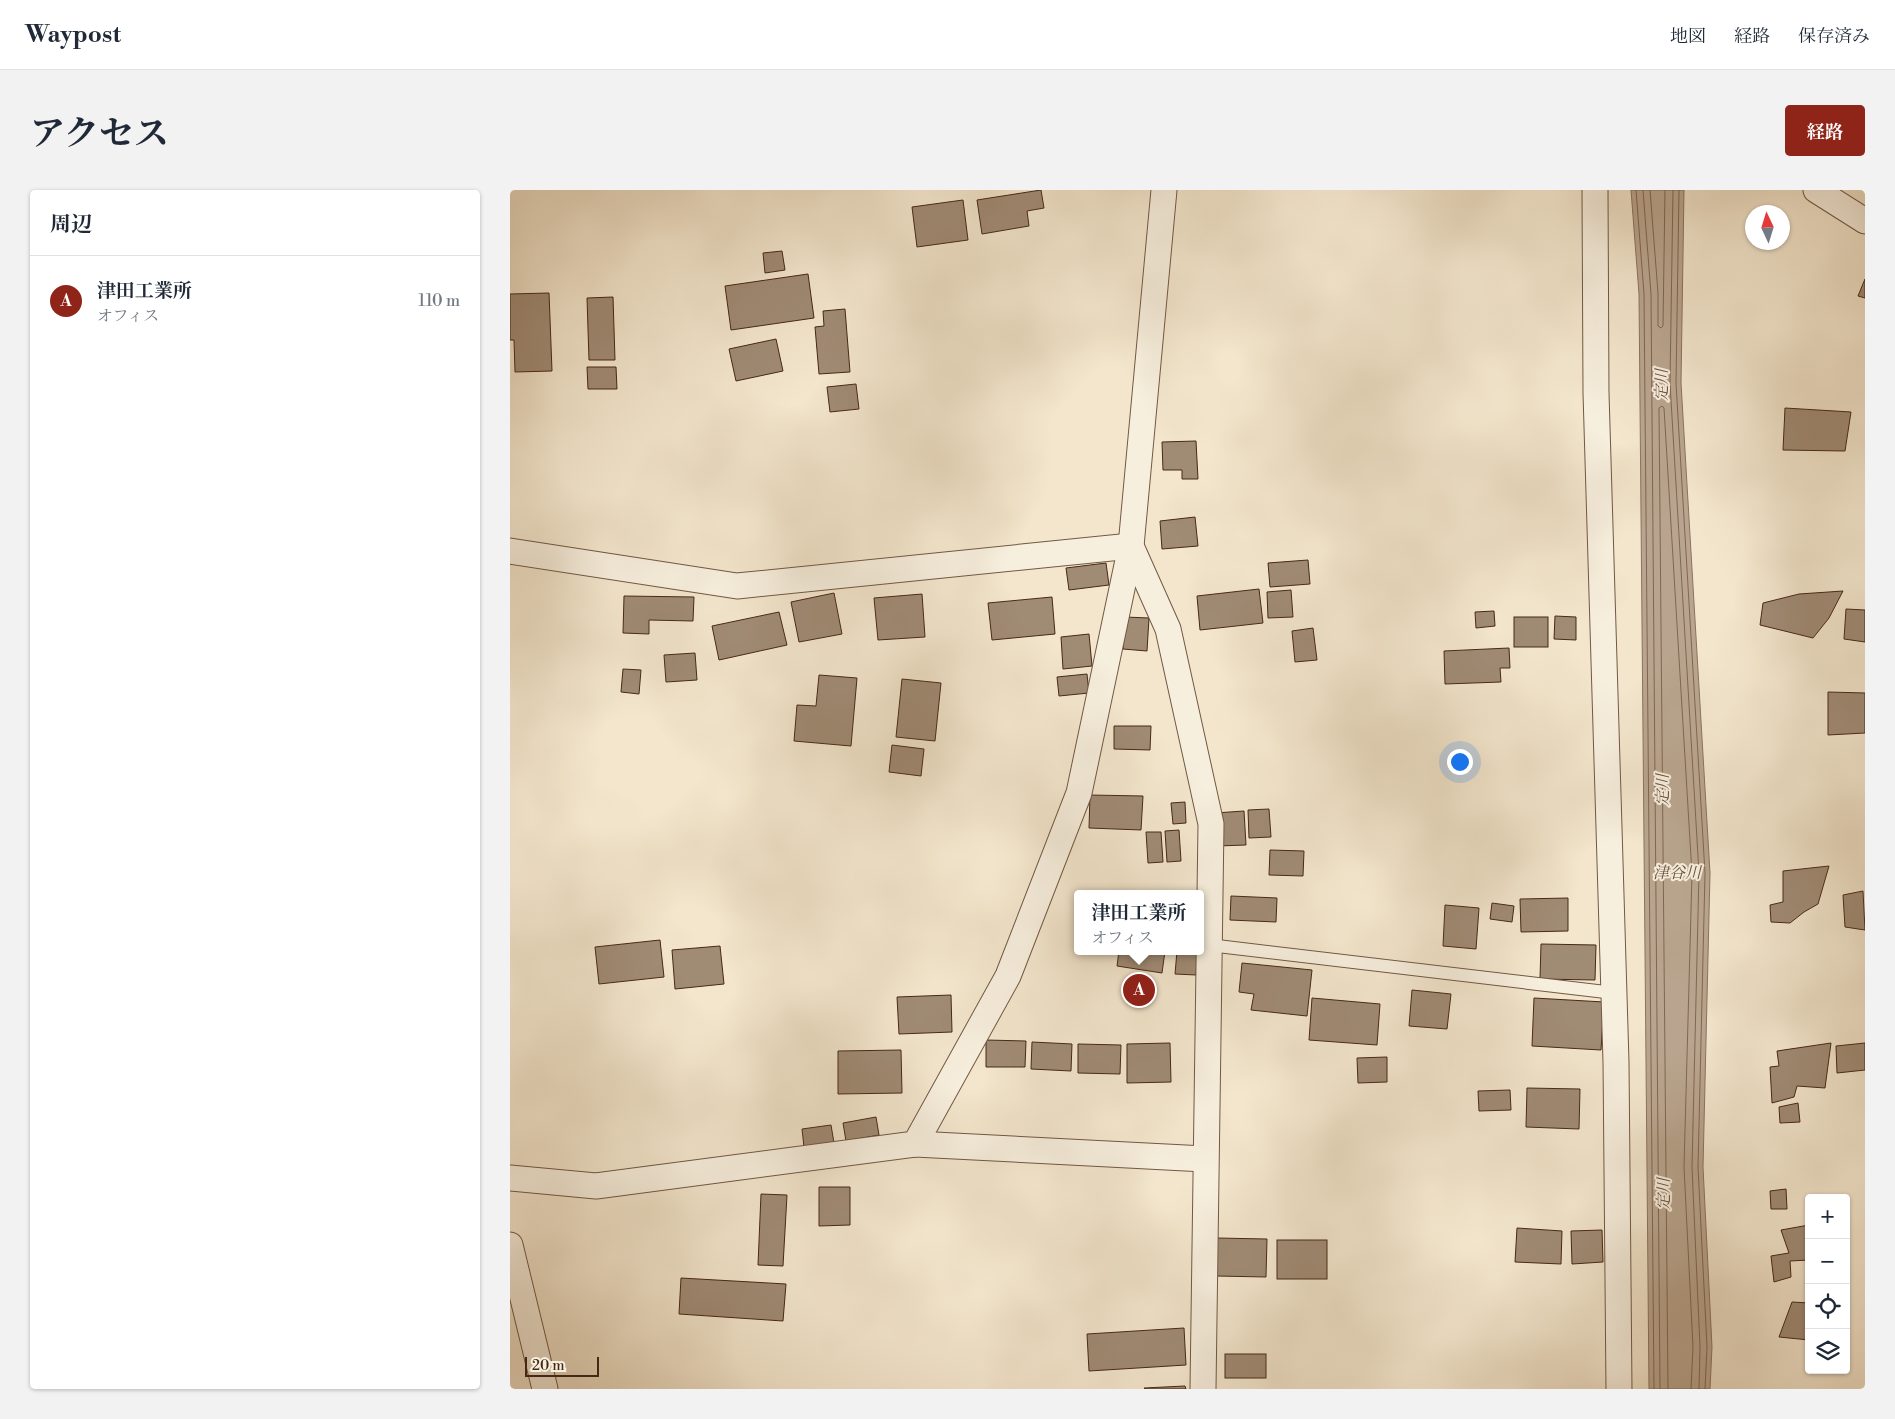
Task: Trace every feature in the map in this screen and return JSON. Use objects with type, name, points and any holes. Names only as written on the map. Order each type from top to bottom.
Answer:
[{"type":"street","points":[[915,1144],[1008,976],[1079,793],[1131,546],[1164,190]]},
{"type":"street","points":[[1595,190],[1596,393],[1614,993],[1620,1389]]},
{"type":"street","points":[[1816,190],[1865,221]]},
{"type":"street","points":[[510,550],[737,586],[1131,546]]},
{"type":"street","points":[[1131,546],[1168,629],[1211,824],[1203,1389]]},
{"type":"street","points":[[510,1178],[596,1186],[915,1144],[1205,1159]]},
{"type":"street","points":[[510,1245],[545,1389]]},
{"type":"lane","points":[[1209,945],[1614,993]]},
{"type":"water","name":"津谷川","points":[[1631,190],[1684,190],[1681,383],[1710,873],[1703,1167],[1712,1347],[1710,1389],[1649,1389],[1639,294]]},
{"type":"building","points":[[1041,190],[1044,208],[1027,211],[1029,226],[982,234],[977,200]]},
{"type":"building","points":[[963,200],[968,240],[917,247],[912,207]]},
{"type":"building","points":[[782,251],[785,270],[765,273],[763,253]]},
{"type":"building","points":[[808,274],[814,318],[731,330],[725,286]]},
{"type":"building","points":[[1865,279],[1865,298],[1858,296]]},
{"type":"building","points":[[549,293],[552,371],[515,372],[514,340],[510,340],[510,294]]},
{"type":"building","points":[[613,297],[615,360],[589,360],[587,298]]},
{"type":"building","points":[[845,309],[850,372],[819,374],[815,327],[824,326],[823,311]]},
{"type":"building","points":[[776,339],[783,371],[736,381],[729,349]]},
{"type":"building","points":[[587,367],[616,367],[617,389],[588,389]]},
{"type":"building","points":[[856,384],[859,409],[830,412],[827,387]]},
{"type":"building","points":[[1785,408],[1851,412],[1845,451],[1783,450]]},
{"type":"building","points":[[1196,441],[1198,479],[1182,479],[1182,470],[1163,470],[1162,442]]},
{"type":"building","points":[[1195,517],[1198,546],[1162,549],[1160,521]]},
{"type":"building","points":[[1308,560],[1310,584],[1270,587],[1268,563]]},
{"type":"building","points":[[1106,563],[1109,585],[1069,590],[1066,568]]},
{"type":"building","points":[[1259,589],[1263,623],[1200,630],[1197,596]]},
{"type":"building","points":[[1291,590],[1293,617],[1268,618],[1267,592]]},
{"type":"building","points":[[1843,591],[1829,618],[1813,638],[1760,625],[1763,603],[1799,594]]},
{"type":"building","points":[[834,593],[842,634],[799,642],[791,602]]},
{"type":"building","points":[[922,594],[925,637],[878,640],[874,598]]},
{"type":"building","points":[[624,596],[694,597],[693,621],[649,620],[649,634],[623,633]]},
{"type":"building","points":[[1052,597],[1055,634],[992,640],[988,603]]},
{"type":"building","points":[[1846,609],[1865,610],[1865,642],[1844,639]]},
{"type":"building","points":[[1494,611],[1495,626],[1476,628],[1475,612]]},
{"type":"building","points":[[779,612],[787,645],[719,660],[712,626]]},
{"type":"building","points":[[1555,616],[1576,617],[1576,640],[1554,639]]},
{"type":"building","points":[[1125,617],[1149,618],[1147,651],[1123,649]]},
{"type":"building","points":[[1514,617],[1548,617],[1548,647],[1514,647]]},
{"type":"building","points":[[1313,628],[1317,660],[1295,662],[1292,631]]},
{"type":"building","points":[[1089,634],[1092,666],[1063,669],[1061,637]]},
{"type":"building","points":[[1509,648],[1510,668],[1500,668],[1501,682],[1445,684],[1444,651]]},
{"type":"building","points":[[695,653],[697,680],[666,682],[664,655]]},
{"type":"building","points":[[623,669],[641,670],[639,694],[621,692]]},
{"type":"building","points":[[1087,674],[1089,693],[1059,696],[1057,677]]},
{"type":"building","points":[[819,675],[857,678],[851,746],[794,741],[797,705],[816,706]]},
{"type":"building","points":[[902,679],[941,683],[935,741],[896,737]]},
{"type":"building","points":[[1828,692],[1865,693],[1865,733],[1828,735]]},
{"type":"building","points":[[1114,726],[1151,726],[1150,750],[1114,749]]},
{"type":"building","points":[[892,745],[924,749],[921,776],[889,772]]},
{"type":"building","points":[[1090,795],[1143,796],[1141,830],[1089,828]]},
{"type":"building","points":[[1185,802],[1186,823],[1173,824],[1171,803]]},
{"type":"building","points":[[1269,809],[1271,837],[1249,838],[1248,810]]},
{"type":"building","points":[[1244,811],[1246,845],[1217,846],[1215,813]]},
{"type":"building","points":[[1179,830],[1181,861],[1167,862],[1165,831]]},
{"type":"building","points":[[1146,832],[1161,832],[1163,862],[1148,863]]},
{"type":"building","points":[[1270,850],[1304,851],[1303,876],[1269,875]]},
{"type":"building","points":[[1829,866],[1818,904],[1790,923],[1771,922],[1770,905],[1783,902],[1783,871]]},
{"type":"building","points":[[1863,891],[1865,930],[1845,927],[1843,895]]},
{"type":"building","points":[[1231,896],[1277,898],[1276,922],[1230,920]]},
{"type":"building","points":[[1568,898],[1568,931],[1521,932],[1520,899]]},
{"type":"building","points":[[1492,903],[1514,906],[1512,922],[1490,919]]},
{"type":"building","points":[[1445,905],[1479,908],[1476,949],[1443,946]]},
{"type":"building","points":[[660,940],[664,977],[599,984],[595,947]]},
{"type":"building","points":[[1541,944],[1596,945],[1595,980],[1540,979]]},
{"type":"building","points":[[720,946],[724,984],[675,989],[672,950]]},
{"type":"building","points":[[1118,955],[1164,955],[1162,973],[1117,966]]},
{"type":"building","points":[[1177,955],[1198,955],[1196,975],[1175,974]]},
{"type":"building","points":[[1242,963],[1312,970],[1307,1016],[1251,1010],[1254,994],[1239,992]]},
{"type":"building","points":[[1412,990],[1451,994],[1447,1029],[1409,1026]]},
{"type":"building","points":[[951,995],[952,1032],[899,1034],[897,997]]},
{"type":"building","points":[[1312,998],[1380,1004],[1377,1045],[1309,1040]]},
{"type":"building","points":[[1534,998],[1604,1002],[1601,1050],[1532,1046]]},
{"type":"building","points":[[986,1040],[1026,1041],[1025,1067],[986,1067]]},
{"type":"building","points":[[1032,1042],[1072,1044],[1071,1071],[1031,1069]]},
{"type":"building","points":[[1170,1043],[1171,1082],[1127,1083],[1127,1044]]},
{"type":"building","points":[[1831,1043],[1825,1088],[1797,1086],[1794,1097],[1772,1103],[1770,1067],[1779,1066],[1777,1051]]},
{"type":"building","points":[[1865,1043],[1865,1070],[1837,1073],[1836,1046]]},
{"type":"building","points":[[1078,1044],[1121,1045],[1120,1074],[1078,1073]]},
{"type":"building","points":[[901,1050],[902,1093],[838,1094],[838,1051]]},
{"type":"building","points":[[1387,1057],[1387,1082],[1358,1083],[1357,1058]]},
{"type":"building","points":[[1527,1088],[1580,1089],[1579,1129],[1526,1127]]},
{"type":"building","points":[[1510,1090],[1511,1110],[1479,1111],[1478,1091]]},
{"type":"building","points":[[1798,1103],[1800,1122],[1780,1123],[1779,1107]]},
{"type":"building","points":[[876,1117],[879,1135],[846,1141],[843,1123]]},
{"type":"building","points":[[831,1125],[834,1143],[804,1147],[802,1129]]},
{"type":"building","points":[[819,1187],[850,1187],[850,1225],[819,1226]]},
{"type":"building","points":[[1786,1189],[1787,1209],[1771,1209],[1770,1191]]},
{"type":"building","points":[[761,1194],[787,1195],[783,1266],[758,1265]]},
{"type":"building","points":[[1805,1226],[1805,1260],[1790,1261],[1791,1277],[1774,1282],[1771,1256],[1789,1253],[1781,1230]]},
{"type":"building","points":[[1517,1228],[1562,1231],[1561,1264],[1515,1262]]},
{"type":"building","points":[[1602,1230],[1603,1262],[1572,1264],[1571,1231]]},
{"type":"building","points":[[1217,1238],[1267,1239],[1266,1277],[1216,1276]]},
{"type":"building","points":[[1277,1240],[1327,1240],[1327,1279],[1277,1279]]},
{"type":"building","points":[[681,1278],[786,1284],[783,1321],[679,1314]]},
{"type":"building","points":[[1792,1302],[1805,1303],[1805,1340],[1779,1337]]},
{"type":"building","points":[[1184,1328],[1186,1365],[1089,1371],[1087,1334]]},
{"type":"building","points":[[1225,1354],[1266,1354],[1266,1378],[1225,1378]]},
{"type":"building","points":[[1185,1386],[1186,1389],[1144,1388]]},
{"type":"place","name":"津田工業所","points":[[1139,990]]},
{"type":"water label","name":"定川","points":[[1662,385]]},
{"type":"water label","name":"定川","points":[[1663,790]]},
{"type":"water label","name":"定川","points":[[1664,1194]]}]
